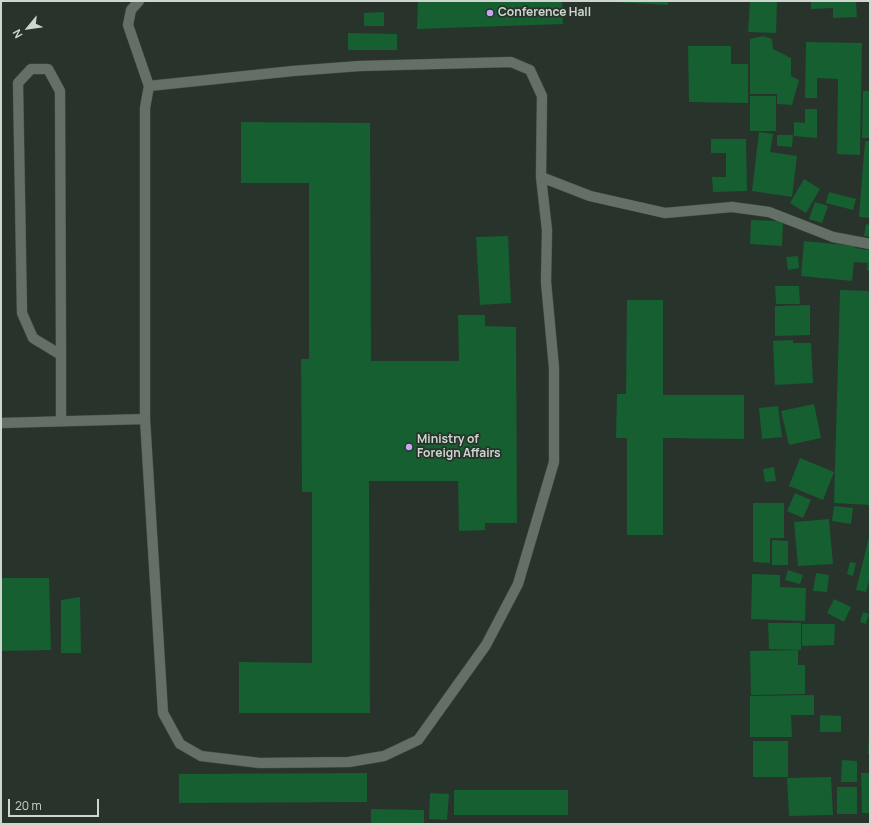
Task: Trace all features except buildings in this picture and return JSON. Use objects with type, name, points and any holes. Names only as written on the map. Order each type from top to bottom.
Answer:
[{"type":"street","points":[[139,1],[131,10],[128,25],[149,86],[145,116],[144,418],[163,713],[180,744],[201,756],[260,763],[349,762],[384,756],[418,740],[486,645],[518,584],[554,462],[554,368],[546,282],[547,230],[541,177],[542,96],[530,70],[511,62],[360,66],[293,71],[149,86]]},
{"type":"street","points":[[61,355],[33,338],[22,313],[18,83],[31,68],[48,69],[60,91],[61,355],[61,420]]},
{"type":"street","points":[[541,177],[590,196],[666,213],[732,207],[769,212],[833,237],[870,244]]},
{"type":"street","points":[[1,422],[144,418]]},
{"type":"place","name":"Conference Hall","points":[[490,13]]},
{"type":"place","name":"Ministry of Foreign Affairs","points":[[409,447]]}]
